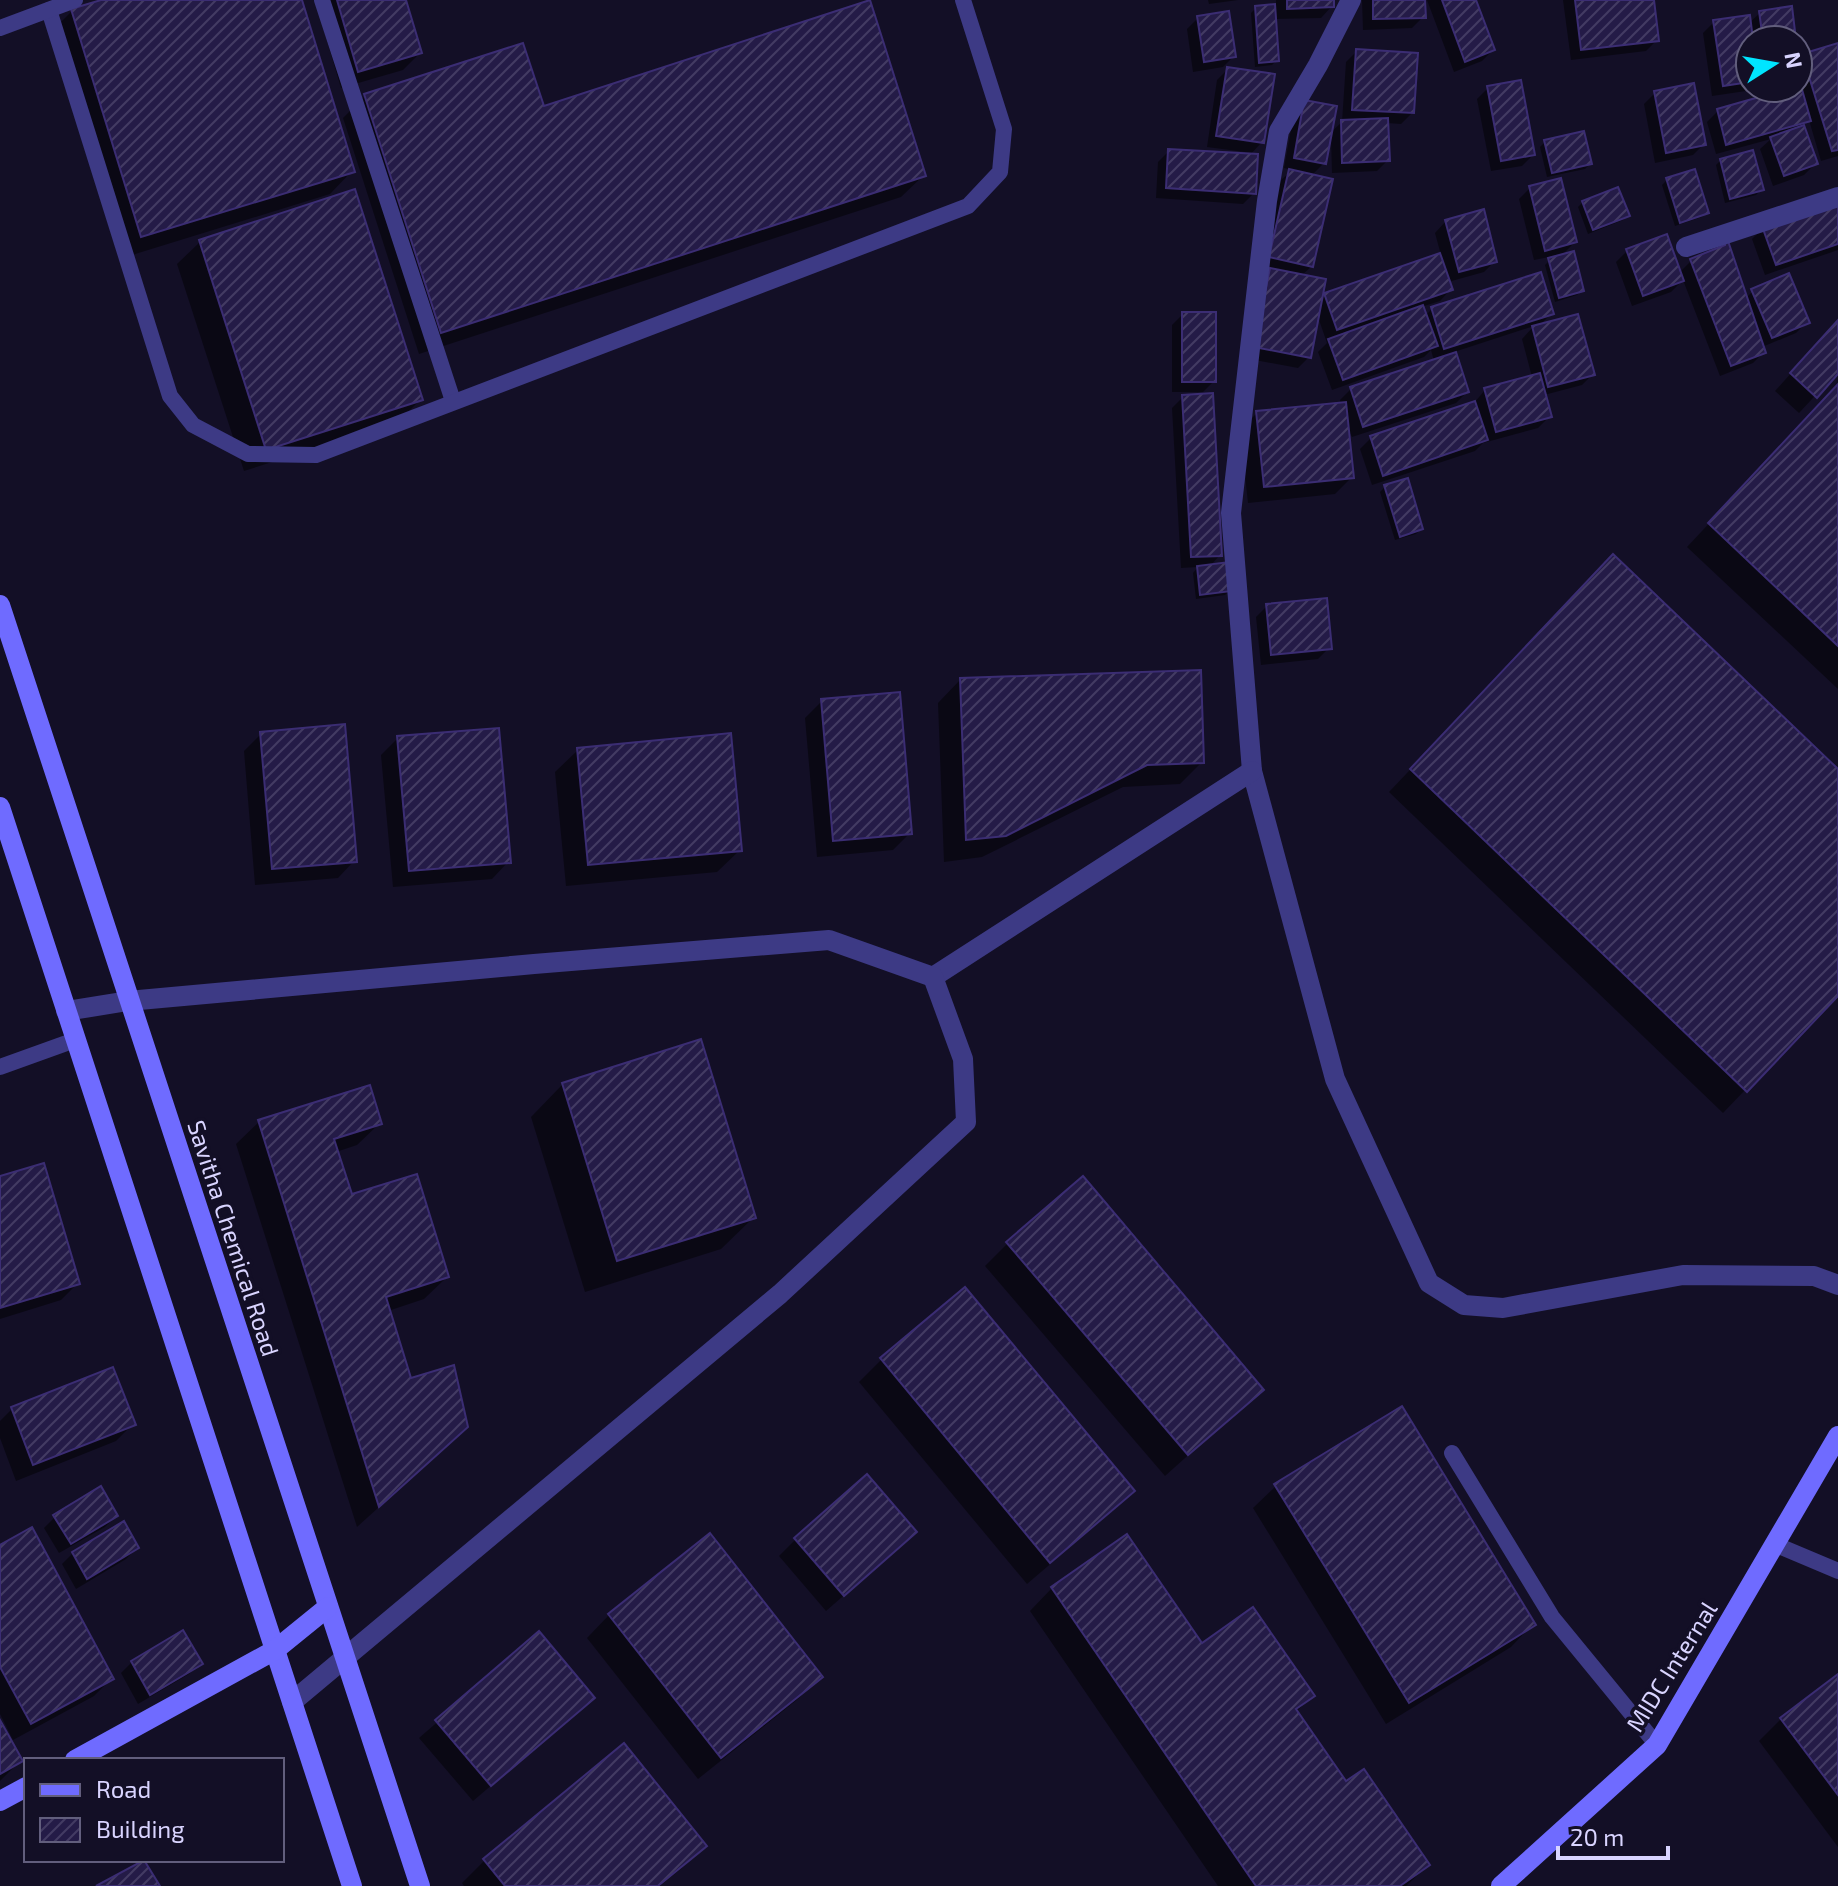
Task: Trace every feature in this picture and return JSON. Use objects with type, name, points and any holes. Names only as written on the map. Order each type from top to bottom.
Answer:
[{"type":"main road","name":"Savitha Chemical Road","points":[[0,605],[420,1886]]},
{"type":"main road","points":[[0,807],[352,1886]]},
{"type":"main road","name":"MIDC Internal","points":[[1501,1886],[1657,1745],[1838,1436]]},
{"type":"main road","points":[[79,1758],[275,1650],[328,1607]]},
{"type":"main road","points":[[0,1801],[24,1788]]},
{"type":"street","points":[[1351,0],[1279,131],[1267,201],[1231,513],[1252,771],[1335,1079],[1429,1283],[1464,1305],[1503,1308],[1683,1275],[1814,1276],[1838,1285]]},
{"type":"street","points":[[1686,247],[1838,197]]},
{"type":"street","points":[[933,977],[1252,771]]},
{"type":"street","points":[[66,1011],[128,1001],[829,940],[933,977]]},
{"type":"street","points":[[292,1702],[780,1294],[966,1122],[963,1059],[933,977]]},
{"type":"lane","points":[[0,28],[75,0]]},
{"type":"lane","points":[[322,0],[453,401]]},
{"type":"lane","points":[[49,10],[170,396],[193,425],[248,454],[316,455],[968,206],[1000,172],[1004,129],[963,0]]},
{"type":"lane","points":[[0,1067],[75,1040]]},
{"type":"lane","points":[[1452,1453],[1552,1617],[1657,1745]]},
{"type":"lane","points":[[1774,1544],[1838,1571]]},
{"type":"building","points":[[101,0],[302,0],[355,172],[141,237],[71,9]]},
{"type":"building","points":[[337,0],[406,0],[422,53],[358,72]]},
{"type":"building","points":[[870,0],[926,176],[441,333],[364,94],[523,43],[544,106]]},
{"type":"building","points":[[1287,0],[1334,0],[1334,7],[1287,9]]},
{"type":"building","points":[[1373,0],[1425,0],[1426,18],[1373,19]]},
{"type":"building","points":[[1442,0],[1476,0],[1495,50],[1465,62]]},
{"type":"building","points":[[1575,0],[1654,0],[1659,41],[1581,50]]},
{"type":"building","points":[[1275,4],[1279,61],[1259,63],[1255,6]]},
{"type":"building","points":[[1792,6],[1794,24],[1761,24],[1759,11]]},
{"type":"building","points":[[1229,11],[1236,57],[1204,62],[1197,16]]},
{"type":"building","points":[[1750,15],[1751,24],[1734,24],[1734,84],[1723,86],[1713,20]]},
{"type":"building","points":[[1838,43],[1838,150],[1832,151],[1814,93],[1814,50]]},
{"type":"building","points":[[1356,49],[1418,53],[1414,113],[1352,110]]},
{"type":"building","points":[[1227,67],[1275,74],[1264,143],[1216,136]]},
{"type":"building","points":[[1521,80],[1535,155],[1501,161],[1487,86]]},
{"type":"building","points":[[1694,83],[1706,145],[1666,153],[1654,91]]},
{"type":"building","points":[[1304,100],[1337,106],[1326,164],[1294,158]]},
{"type":"building","points":[[1735,104],[1806,104],[1811,121],[1726,145],[1717,109]]},
{"type":"building","points":[[1388,118],[1390,161],[1342,163],[1341,120]]},
{"type":"building","points":[[1804,125],[1818,164],[1784,176],[1770,137]]},
{"type":"building","points":[[1584,131],[1592,164],[1552,173],[1544,140]]},
{"type":"building","points":[[1168,149],[1258,154],[1256,194],[1166,188]]},
{"type":"building","points":[[1753,150],[1764,190],[1730,199],[1720,159]]},
{"type":"building","points":[[1289,169],[1333,179],[1313,267],[1269,257]]},
{"type":"building","points":[[1695,169],[1709,213],[1680,223],[1666,178]]},
{"type":"building","points":[[1561,178],[1577,242],[1545,251],[1529,186]]},
{"type":"building","points":[[1618,187],[1630,216],[1593,230],[1582,201]]},
{"type":"building","points":[[355,189],[423,400],[266,450],[199,240]]},
{"type":"building","points":[[1838,199],[1838,244],[1776,265],[1762,226]]},
{"type":"building","points":[[1484,209],[1497,262],[1459,272],[1445,220]]},
{"type":"building","points":[[1725,232],[1766,353],[1731,366],[1690,259],[1725,245]]},
{"type":"building","points":[[1667,234],[1684,281],[1643,296],[1626,249]]},
{"type":"building","points":[[1574,251],[1584,291],[1559,298],[1548,258]]},
{"type":"building","points":[[1440,253],[1453,290],[1337,330],[1324,293]]},
{"type":"building","points":[[1270,268],[1326,279],[1311,358],[1254,347]]},
{"type":"building","points":[[1541,272],[1554,314],[1444,349],[1431,307]]},
{"type":"building","points":[[1789,273],[1810,323],[1772,338],[1751,289]]},
{"type":"building","points":[[1423,305],[1438,346],[1343,380],[1328,339]]},
{"type":"building","points":[[1182,312],[1216,312],[1216,382],[1182,382]]},
{"type":"building","points":[[1578,314],[1595,375],[1548,387],[1532,326]]},
{"type":"building","points":[[1838,320],[1838,374],[1817,398],[1790,373]]},
{"type":"building","points":[[1456,352],[1469,392],[1363,427],[1350,387]]},
{"type":"building","points":[[1540,373],[1552,417],[1496,432],[1484,388]]},
{"type":"building","points":[[1838,384],[1838,646],[1708,523]]},
{"type":"building","points":[[1213,393],[1222,556],[1191,557],[1182,395]]},
{"type":"building","points":[[1475,401],[1488,440],[1383,476],[1370,436]]},
{"type":"building","points":[[1346,402],[1354,478],[1264,487],[1256,411]]},
{"type":"building","points":[[1408,478],[1423,529],[1400,537],[1384,485]]},
{"type":"building","points":[[1613,554],[1838,769],[1838,996],[1747,1092],[1410,769]]},
{"type":"building","points":[[1229,562],[1232,591],[1200,595],[1197,566]]},
{"type":"building","points":[[1327,598],[1332,649],[1271,655],[1266,604]]},
{"type":"building","points":[[1201,670],[1204,763],[1147,765],[1006,836],[966,840],[960,678]]},
{"type":"building","points":[[900,692],[912,834],[833,841],[821,699]]},
{"type":"building","points":[[345,724],[357,862],[272,869],[260,732]]},
{"type":"building","points":[[499,728],[511,863],[409,871],[397,736]]},
{"type":"building","points":[[731,733],[742,851],[588,865],[577,748]]},
{"type":"building","points":[[701,1039],[756,1218],[617,1261],[562,1083]]},
{"type":"building","points":[[370,1085],[382,1124],[334,1139],[352,1194],[417,1174],[449,1277],[386,1297],[411,1378],[454,1365],[468,1427],[379,1507],[258,1120]]},
{"type":"building","points":[[44,1163],[80,1284],[0,1308],[0,1176]]},
{"type":"building","points":[[1083,1176],[1264,1390],[1188,1455],[1006,1242]]},
{"type":"building","points":[[965,1287],[1135,1491],[1050,1563],[880,1358]]},
{"type":"building","points":[[113,1367],[136,1425],[33,1465],[11,1407]]},
{"type":"building","points":[[1402,1406],[1536,1625],[1409,1703],[1274,1484]]},
{"type":"building","points":[[867,1474],[917,1532],[844,1596],[794,1538]]},
{"type":"building","points":[[101,1486],[118,1516],[71,1544],[53,1515]]},
{"type":"building","points":[[124,1521],[139,1548],[87,1579],[72,1552]]},
{"type":"building","points":[[32,1527],[114,1679],[31,1724],[0,1667],[0,1545]]},
{"type":"building","points":[[710,1533],[823,1677],[721,1758],[608,1614]]},
{"type":"building","points":[[1127,1534],[1202,1643],[1253,1607],[1315,1696],[1296,1709],[1346,1781],[1364,1769],[1430,1865],[1400,1886],[1256,1886],[1051,1587]]},
{"type":"building","points":[[183,1630],[203,1664],[150,1695],[131,1661]]},
{"type":"building","points":[[539,1631],[595,1698],[491,1786],[435,1720]]},
{"type":"building","points":[[1838,1674],[1838,1795],[1780,1718]]},
{"type":"building","points":[[0,1720],[23,1761],[0,1774]]},
{"type":"building","points":[[624,1743],[707,1846],[658,1886],[505,1886],[483,1859]]},
{"type":"building","points":[[145,1862],[160,1886],[96,1886]]}]
